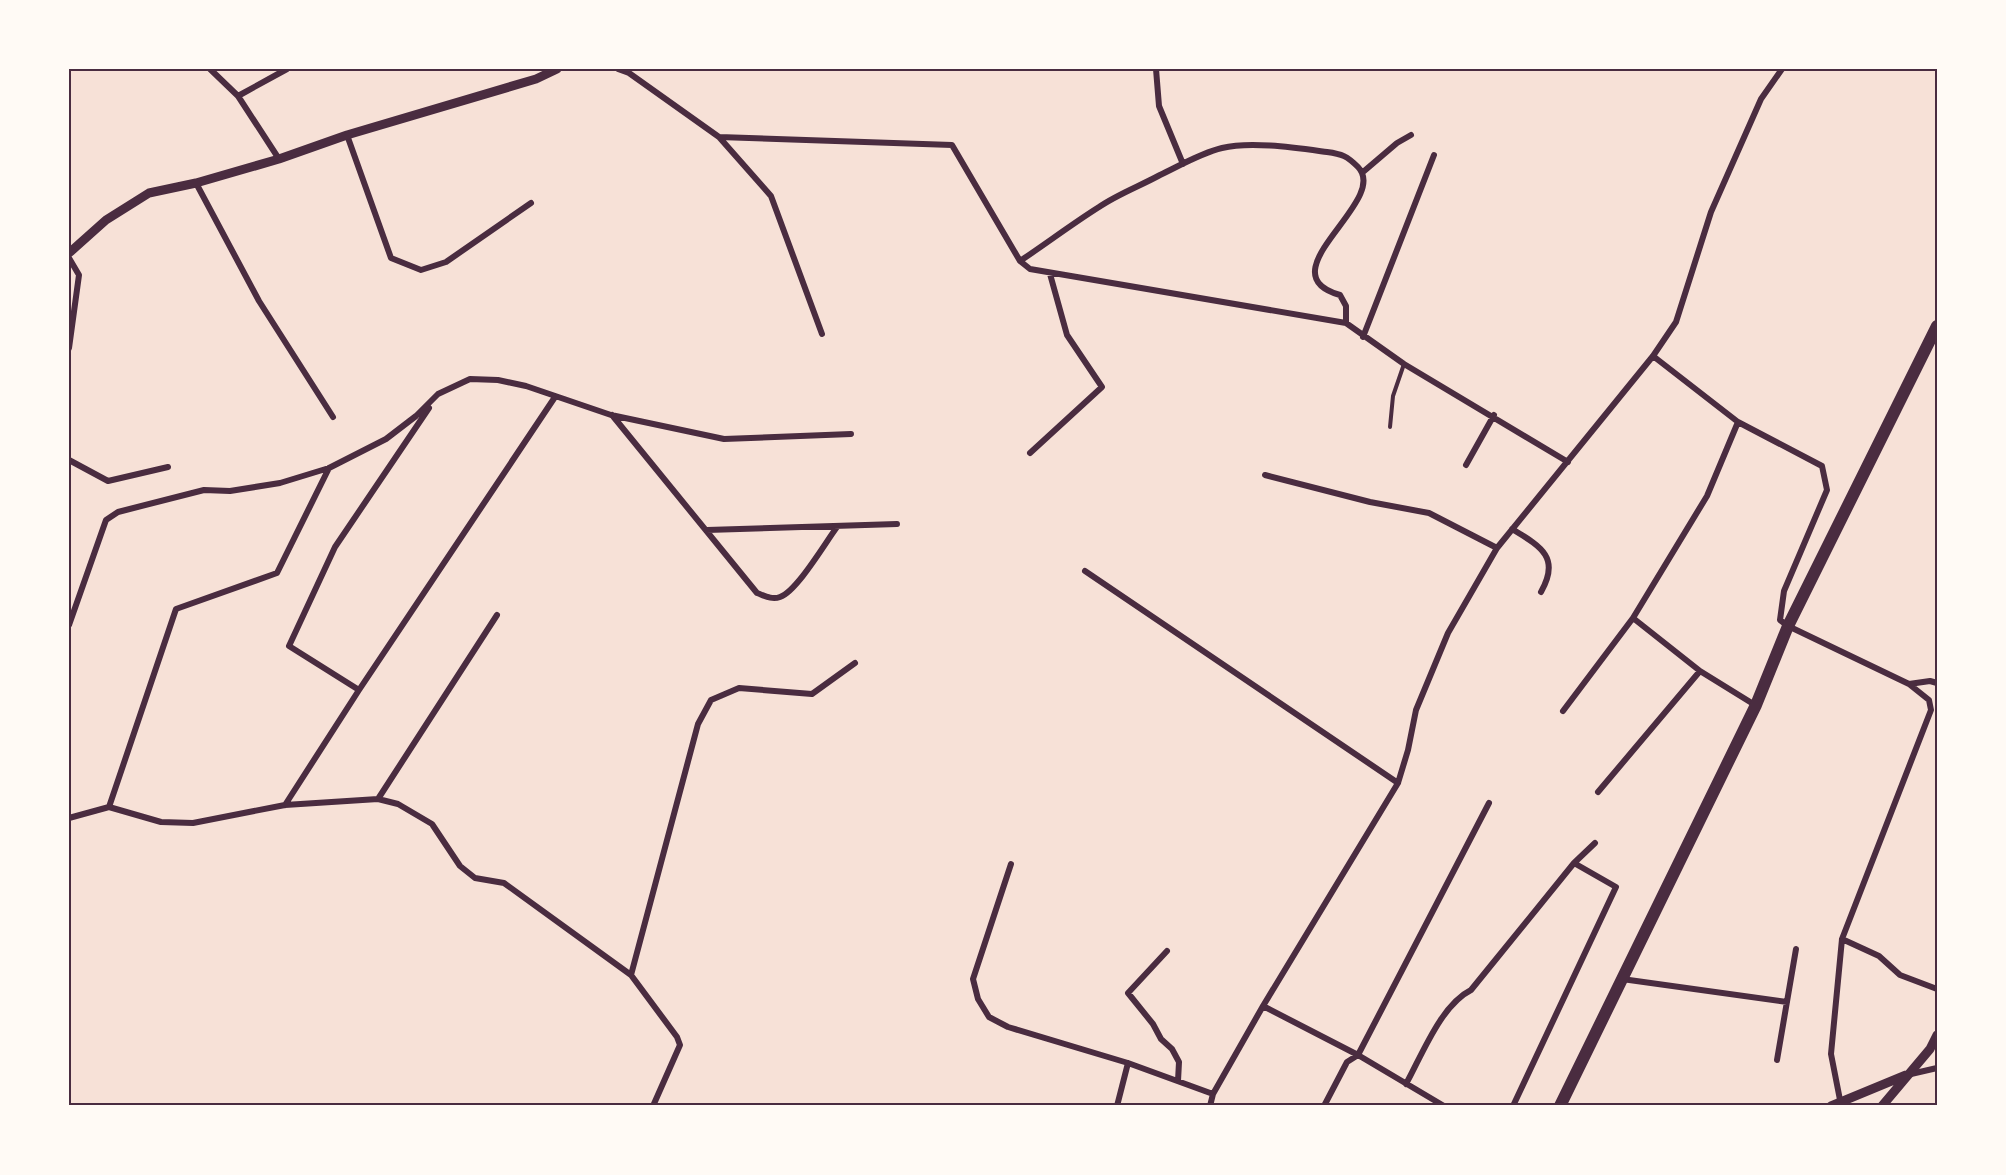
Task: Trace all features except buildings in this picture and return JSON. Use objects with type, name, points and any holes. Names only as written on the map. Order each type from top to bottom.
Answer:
[{"type":"main road","points":[[1560,1106],[1756,705],[1788,626],[1937,326]]},
{"type":"street","points":[[210,69],[238,96],[279,159]]},
{"type":"street","points":[[238,96],[287,69]]},
{"type":"street","points":[[69,253],[106,220],[149,193],[196,183],[279,159],[347,135],[536,79],[557,69]]},
{"type":"street","points":[[618,69],[629,73],[719,137],[771,196],[822,334]]},
{"type":"street","points":[[1156,69],[1159,106],[1183,164]]},
{"type":"street","points":[[1210,1106],[1214,1094],[1263,1006],[1398,783],[1408,750],[1416,710],[1443,644],[1497,548],[1653,356],[1676,322],[1711,212],[1761,99],[1782,69]]},
{"type":"street","points":[[347,135],[392,258],[421,270],[447,262],[531,203]]},
{"type":"street","points":[[1363,172],[1397,143],[1411,135]]},
{"type":"street","points":[[719,137],[952,145],[1020,261],[1030,269],[1346,322],[1363,337],[1404,363],[1494,415],[1568,462]]},
{"type":"street","points":[[1020,261],[1101,205],[1183,164],[1223,148],[1283,146],[1346,154],[1363,172],[1365,182],[1315,266],[1317,281],[1327,291],[1340,295],[1346,306],[1346,322]]},
{"type":"street","points":[[1363,337],[1434,155]]},
{"type":"street","points":[[196,183],[260,301],[333,417]]},
{"type":"street","points":[[69,258],[79,275],[69,348]]},
{"type":"street","points":[[1030,453],[1102,387],[1067,335],[1050,274]]},
{"type":"street","points":[[1653,356],[1738,422],[1822,466],[1827,490],[1784,591],[1780,620],[1788,626],[1909,684],[1929,700],[1931,710],[1842,939],[1831,1054],[1841,1103]]},
{"type":"street","points":[[69,625],[106,520],[118,512],[204,490],[230,491],[280,483],[329,468],[386,439],[416,416],[438,394],[470,379],[498,380],[526,386],[611,415],[724,440],[851,434]]},
{"type":"street","points":[[359,690],[289,646],[335,547],[438,394]]},
{"type":"street","points":[[285,805],[555,397]]},
{"type":"street","points":[[611,415],[757,593],[770,598],[782,597],[792,588],[837,527]]},
{"type":"street","points":[[1466,465],[1494,415]]},
{"type":"street","points":[[1563,711],[1633,618],[1707,496],[1738,422]]},
{"type":"street","points":[[69,460],[108,481],[168,467]]},
{"type":"street","points":[[109,807],[176,609],[278,573],[329,468]]},
{"type":"street","points":[[1265,475],[1370,502],[1429,513],[1497,548]]},
{"type":"street","points":[[707,530],[897,524]]},
{"type":"street","points":[[1512,529],[1540,546],[1549,561],[1550,577],[1541,592]]},
{"type":"street","points":[[1085,572],[1398,783]]},
{"type":"street","points":[[378,799],[497,615]]},
{"type":"street","points":[[1633,618],[1700,671],[1756,705]]},
{"type":"street","points":[[630,975],[698,724],[711,700],[740,688],[812,694],[855,663]]},
{"type":"street","points":[[1598,792],[1700,671]]},
{"type":"street","points":[[1909,684],[1930,681],[1937,683]]},
{"type":"street","points":[[69,818],[109,807],[161,822],[193,823],[285,805],[378,799],[398,804],[432,824],[460,866],[475,878],[504,883],[630,975],[678,1037],[680,1045],[653,1106]]},
{"type":"street","points":[[1324,1106],[1347,1062],[1358,1055],[1489,803]]},
{"type":"street","points":[[1406,1084],[1449,1006],[1471,990],[1574,863],[1595,843]]},
{"type":"street","points":[[1513,1106],[1616,887],[1574,863]]},
{"type":"street","points":[[1011,864],[973,979],[978,999],[989,1017],[1008,1027],[1128,1063],[1214,1094]]},
{"type":"street","points":[[1842,939],[1879,956],[1900,975],[1937,989]]},
{"type":"street","points":[[1777,1060],[1796,949]]},
{"type":"street","points":[[1167,951],[1128,993],[1153,1024],[1161,1039],[1172,1049],[1179,1062],[1178,1081]]},
{"type":"street","points":[[1622,979],[1787,1002]]},
{"type":"street","points":[[1263,1006],[1358,1055],[1433,1103],[1444,1106]]},
{"type":"street","points":[[1882,1106],[1910,1074],[1937,1035]]},
{"type":"street","points":[[1117,1106],[1128,1063]]},
{"type":"street","points":[[1831,1106],[1910,1074],[1937,1068]]},
{"type":"lane","points":[[1390,427],[1393,396],[1404,363]]}]
